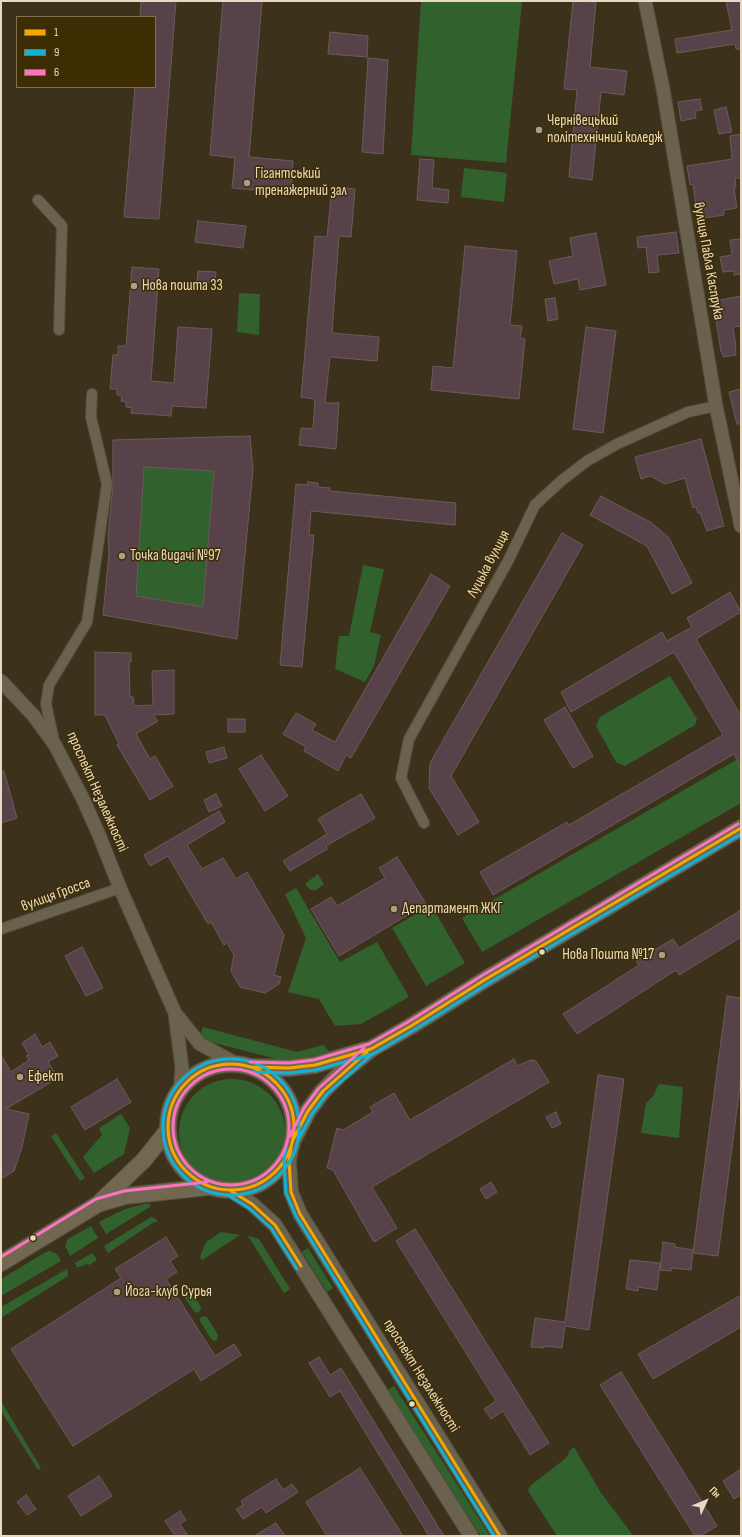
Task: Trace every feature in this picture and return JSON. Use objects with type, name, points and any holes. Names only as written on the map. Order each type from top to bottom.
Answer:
[{"type":"main road","points":[[371,1049],[315,1065],[289,1068],[223,1064],[210,1067],[197,1073],[186,1082],[168,1117],[167,1131],[171,1149],[179,1165],[187,1174],[208,1186],[219,1190],[231,1191],[249,1188],[260,1184],[270,1178],[282,1165],[308,1111],[323,1092],[339,1075],[371,1049],[741,828]]},
{"type":"main road","points":[[243,1065],[268,1076],[283,1091],[290,1104],[294,1117],[292,1143]]},
{"type":"main road","points":[[1,1263],[98,1204],[144,1160],[167,1131]]},
{"type":"main road","name":"проспект Незалежності","points":[[292,1143],[289,1166],[291,1192],[300,1214],[500,1536]]},
{"type":"main road","points":[[98,1204],[125,1196],[208,1186]]},
{"type":"main road","points":[[231,1191],[252,1204],[275,1226],[471,1536]]},
{"type":"street","name":"вулиця Павла Каспрука","points":[[645,1],[663,89],[716,406],[741,526]]},
{"type":"street","points":[[38,200],[62,226],[59,330]]},
{"type":"street","name":"проспект Незалежності","points":[[92,394],[91,417],[107,484],[87,622],[49,685],[46,704],[55,745],[86,806],[175,1013]]},
{"type":"street","name":"Луцька вулиця","points":[[424,823],[401,778],[408,739],[508,561],[535,506],[562,481],[587,461],[617,444],[688,412],[716,406]]},
{"type":"street","points":[[1,681],[33,715],[55,745]]},
{"type":"street","name":"вулиця Гросса","points":[[1,930],[120,888]]},
{"type":"street","points":[[175,1013],[200,1044],[243,1065]]},
{"type":"street","points":[[175,1013],[182,1068],[180,1092]]},
{"type":"green space","points":[[421,1],[522,1],[506,163],[411,155]]},
{"type":"green space","points":[[464,168],[507,173],[504,202],[461,197]]},
{"type":"green space","points":[[239,293],[260,294],[259,335],[237,332]]},
{"type":"green space","points":[[144,467],[214,471],[203,607],[136,596]]},
{"type":"green space","points":[[363,565],[384,569],[370,632],[381,635],[374,666],[365,682],[335,669],[339,636],[349,636]]},
{"type":"green space","points":[[670,676],[697,719],[695,725],[625,766],[616,762],[596,726],[600,717]]},
{"type":"green space","points":[[736,760],[741,769],[741,803],[482,952],[462,918]]},
{"type":"green space","points":[[318,874],[324,884],[316,890],[311,890],[306,886],[306,883]]},
{"type":"green space","points":[[296,888],[340,962],[377,942],[409,997],[361,1024],[335,1026],[319,999],[288,992],[306,938],[285,894]]},
{"type":"green space","points":[[431,905],[465,963],[426,986],[392,928]]},
{"type":"green space","points":[[203,1027],[297,1052],[323,1045],[331,1054],[296,1064],[199,1039]]},
{"type":"green space","points":[[232,1079],[252,1083],[270,1094],[281,1112],[285,1132],[281,1152],[270,1170],[252,1181],[232,1185],[212,1181],[194,1170],[183,1152],[179,1132],[183,1112],[194,1094],[212,1083]]},
{"type":"green space","points":[[659,1084],[683,1087],[679,1138],[641,1133],[646,1103],[653,1096]]},
{"type":"green space","points":[[121,1114],[130,1128],[124,1154],[94,1173],[83,1157],[102,1135],[99,1128]]},
{"type":"green space","points":[[56,1133],[85,1178],[80,1181],[51,1136]]},
{"type":"green space","points":[[150,1204],[150,1207],[106,1234],[99,1222],[125,1209]]},
{"type":"green space","points":[[151,1217],[155,1218],[158,1222],[154,1222],[108,1253],[104,1246]]},
{"type":"green space","points":[[91,1226],[98,1238],[70,1256],[65,1246],[68,1239]]},
{"type":"green space","points":[[221,1232],[240,1235],[202,1260],[200,1257],[206,1242]]},
{"type":"green space","points":[[248,1236],[259,1239],[290,1289],[284,1293]]},
{"type":"green space","points":[[308,1248],[333,1288],[327,1292],[302,1252]]},
{"type":"green space","points":[[50,1251],[57,1254],[61,1261],[1,1296],[1,1279]]},
{"type":"green space","points":[[92,1253],[97,1260],[89,1265],[87,1264],[77,1267],[75,1263]]},
{"type":"green space","points":[[67,1269],[68,1276],[1,1318],[1,1307]]},
{"type":"green space","points":[[187,1288],[201,1307],[200,1311],[197,1313],[182,1294],[182,1290]]},
{"type":"green space","points":[[203,1316],[207,1317],[218,1335],[217,1340],[214,1341],[211,1339],[200,1321],[200,1318]]},
{"type":"green space","points":[[394,1386],[490,1536],[481,1536],[448,1486],[388,1390]]},
{"type":"green space","points":[[1,1401],[41,1468],[38,1470],[1,1411]]},
{"type":"green space","points":[[574,1447],[601,1493],[632,1534],[629,1536],[557,1536],[528,1491],[530,1486],[566,1458],[570,1450]]},
{"type":"building","points":[[141,1],[176,1],[159,219],[124,217],[135,88],[156,88],[156,16],[140,16]]},
{"type":"building","points":[[223,1],[262,1],[249,157],[293,161],[291,193],[232,188],[235,158],[210,155]]},
{"type":"building","points":[[573,1],[596,2],[590,67],[627,71],[624,95],[601,92],[592,180],[569,177],[577,90],[564,89]]},
{"type":"building","points":[[726,1],[741,1],[741,49],[736,49],[735,44],[677,53],[675,39],[732,30]]},
{"type":"building","points":[[330,32],[368,36],[367,57],[328,54]]},
{"type":"building","points":[[368,58],[388,60],[383,154],[362,152]]},
{"type":"building","points":[[700,99],[702,110],[695,111],[696,118],[681,121],[678,102]]},
{"type":"building","points":[[726,107],[732,132],[719,134],[714,110]]},
{"type":"building","points":[[741,134],[741,178],[735,178],[736,187],[734,187],[737,208],[724,210],[724,215],[698,219],[693,184],[690,185],[687,166],[732,159],[730,136]]},
{"type":"building","points":[[420,159],[434,160],[432,188],[449,190],[448,203],[417,200]]},
{"type":"building","points":[[332,187],[355,189],[351,237],[339,236],[332,333],[379,337],[377,361],[330,357],[325,403],[339,403],[336,449],[299,445],[301,428],[313,429],[315,399],[301,397],[315,236],[327,237]]},
{"type":"building","points":[[198,221],[246,226],[243,248],[195,242]]},
{"type":"building","points":[[676,232],[679,253],[657,255],[659,272],[649,273],[646,247],[638,248],[637,237]]},
{"type":"building","points":[[596,233],[606,285],[580,290],[578,279],[554,284],[549,261],[573,256],[570,238]]},
{"type":"building","points":[[741,239],[741,274],[734,275],[734,271],[723,272],[720,257],[732,255],[730,240]]},
{"type":"building","points":[[465,246],[517,251],[510,325],[522,326],[520,338],[525,339],[519,399],[431,390],[433,366],[453,368]]},
{"type":"building","points":[[132,267],[159,269],[151,381],[174,383],[178,327],[212,329],[206,408],[172,406],[171,416],[131,413],[132,408],[126,407],[126,402],[121,401],[122,396],[117,395],[117,389],[110,389],[113,355],[118,355],[118,346],[126,346]]},
{"type":"building","points":[[198,271],[216,272],[215,283],[197,282]]},
{"type":"building","points":[[741,296],[741,326],[733,327],[736,355],[723,357],[711,302]]},
{"type":"building","points":[[555,298],[558,319],[548,321],[545,299]]},
{"type":"building","points":[[586,327],[616,331],[603,433],[573,429]]},
{"type":"building","points":[[741,389],[741,424],[737,424],[729,392]]},
{"type":"building","points":[[250,436],[253,470],[237,639],[103,615],[109,553],[108,535],[113,485],[113,440]],"holes":[[[144,467],[214,471],[203,607],[136,596]]]},
{"type":"building","points":[[701,439],[724,526],[707,531],[700,513],[698,513],[696,507],[693,508],[685,478],[665,484],[650,476],[641,479],[635,457]]},
{"type":"building","points":[[308,482],[318,483],[318,487],[330,488],[330,491],[456,503],[455,525],[311,511],[309,535],[314,535],[302,667],[280,665],[296,484],[308,485]]},
{"type":"building","points":[[601,496],[652,523],[669,538],[692,583],[672,594],[647,546],[590,515]]},
{"type":"building","points":[[562,533],[583,545],[451,776],[479,822],[458,835],[429,788],[430,763]]},
{"type":"building","points":[[431,574],[450,586],[351,758],[346,755],[338,771],[304,751],[306,747],[283,734],[296,713],[316,724],[312,730],[335,742]]},
{"type":"building","points":[[730,592],[741,612],[696,639],[741,716],[741,769],[734,754],[493,895],[480,872],[567,822],[569,825],[723,735],[674,652],[571,712],[561,692],[662,632],[667,641],[692,627],[687,618]]},
{"type":"building","points":[[95,652],[131,653],[131,662],[129,662],[130,697],[133,697],[134,706],[153,705],[152,671],[174,670],[174,714],[153,715],[158,721],[136,734],[150,759],[155,756],[173,786],[150,800],[117,745],[119,744],[105,715],[95,715]]},
{"type":"building","points":[[565,707],[593,756],[573,768],[544,720]]},
{"type":"building","points":[[228,719],[245,719],[245,732],[228,732]]},
{"type":"building","points":[[224,747],[227,758],[209,763],[206,752]]},
{"type":"building","points":[[261,755],[288,796],[265,811],[239,769]]},
{"type":"building","points":[[1,771],[4,771],[17,818],[1,823]]},
{"type":"building","points":[[216,794],[222,806],[209,812],[204,800]]},
{"type":"building","points":[[361,794],[375,818],[326,846],[327,849],[290,871],[283,861],[327,834],[318,819]]},
{"type":"building","points":[[219,811],[225,822],[187,845],[202,869],[223,858],[236,879],[247,872],[284,935],[274,975],[281,977],[279,984],[265,993],[240,987],[231,971],[234,955],[227,943],[224,945],[211,922],[208,924],[168,856],[150,866],[144,855]]},
{"type":"building","points":[[397,857],[426,904],[339,956],[311,909],[331,897],[337,906],[385,878],[379,868]]},
{"type":"building","points":[[741,910],[741,937],[679,975],[676,970],[577,1034],[563,1014],[639,965],[636,961],[673,939],[679,948]]},
{"type":"building","points":[[82,947],[103,988],[86,996],[65,956]]},
{"type":"building","points":[[727,996],[741,998],[741,1078],[718,1256],[693,1253]]},
{"type":"building","points":[[35,1034],[42,1047],[50,1042],[58,1056],[48,1062],[58,1078],[6,1109],[29,1114],[22,1147],[14,1171],[1,1179],[1,1055],[11,1072],[29,1060],[26,1056],[29,1055],[22,1043]]},
{"type":"building","points":[[514,1059],[517,1066],[531,1060],[536,1061],[549,1082],[372,1187],[397,1228],[374,1242],[333,1170],[327,1168],[337,1128],[343,1130],[373,1112],[370,1107],[394,1093],[410,1120]]},
{"type":"building","points":[[598,1075],[624,1079],[589,1330],[565,1326],[562,1348],[544,1346],[544,1348],[531,1347],[535,1318],[565,1322]]},
{"type":"building","points":[[117,1079],[131,1102],[85,1130],[71,1107]]},
{"type":"building","points":[[556,1112],[561,1124],[552,1128],[546,1117]]},
{"type":"building","points":[[491,1182],[497,1192],[486,1199],[480,1189]]},
{"type":"building","points":[[415,1229],[549,1443],[530,1455],[503,1411],[491,1419],[484,1409],[496,1401],[396,1241]]},
{"type":"building","points":[[166,1237],[178,1256],[170,1261],[177,1272],[166,1279],[215,1356],[234,1344],[241,1355],[201,1381],[194,1369],[73,1446],[11,1349],[121,1278],[115,1269]]},
{"type":"building","points":[[663,1242],[675,1244],[675,1247],[693,1250],[691,1270],[671,1268],[671,1271],[660,1270]]},
{"type":"building","points":[[630,1260],[660,1263],[657,1290],[638,1287],[638,1291],[626,1289]]},
{"type":"building","points":[[741,1295],[741,1327],[653,1379],[638,1354]]},
{"type":"building","points":[[319,1357],[330,1375],[341,1368],[444,1536],[429,1536],[340,1391],[330,1397],[309,1363]]},
{"type":"building","points":[[621,1372],[717,1526],[700,1536],[695,1536],[600,1385]]},
{"type":"building","points":[[360,1468],[403,1536],[327,1536],[306,1502]]},
{"type":"building","points":[[741,1469],[741,1495],[734,1499],[723,1481]]},
{"type":"building","points":[[99,1476],[112,1496],[81,1516],[68,1496]]},
{"type":"building","points":[[276,1479],[283,1490],[292,1484],[298,1492],[266,1513],[262,1507],[243,1519],[236,1509],[243,1505],[241,1501]]},
{"type":"building","points":[[26,1495],[36,1509],[27,1515],[17,1502]]},
{"type":"building","points":[[180,1511],[186,1520],[180,1524],[188,1536],[175,1536],[165,1521]]},
{"type":"building","points":[[276,1523],[285,1536],[254,1536]]},
{"type":"transit line","name":"6","points":[[250,1062],[289,1063],[314,1060],[369,1044],[738,824]]},
{"type":"transit line","name":"1","points":[[250,1067],[289,1068],[315,1065],[371,1049],[741,828]]},
{"type":"transit line","name":"9","points":[[250,1072],[289,1073],[316,1070],[373,1054],[489,983],[741,834]]},
{"type":"transit line","name":"6","points":[[290,1136],[304,1108],[319,1088],[364,1048]]},
{"type":"transit line","name":"1","points":[[294,1138],[308,1111],[323,1091],[367,1052]]},
{"type":"transit line","name":"9","points":[[298,1140],[312,1114],[327,1094],[370,1056]]},
{"type":"transit line","name":"9","points":[[224,1059],[238,1059],[257,1064],[269,1070],[284,1084],[294,1101],[298,1114],[299,1127],[298,1140],[294,1153],[288,1165],[274,1180],[269,1184],[251,1192],[238,1195],[224,1195],[205,1190],[193,1184],[178,1170],[174,1165],[166,1147],[163,1134],[163,1120],[168,1101],[174,1089],[188,1074],[193,1070],[211,1062],[224,1059]]},
{"type":"transit line","name":"1","points":[[237,1064],[249,1066],[261,1071],[276,1082],[287,1097],[292,1109],[294,1127],[292,1145],[287,1157],[276,1172],[261,1183],[249,1188],[225,1190],[213,1188],[201,1183],[186,1172],[175,1157],[170,1145],[168,1121],[170,1109],[175,1097],[186,1082],[201,1071],[213,1066],[237,1064]]},
{"type":"transit line","name":"6","points":[[231,1069],[253,1073],[272,1086],[285,1105],[289,1127],[285,1149],[272,1168],[253,1181],[231,1185],[209,1181],[190,1168],[177,1149],[173,1127],[177,1105],[190,1086],[209,1073],[231,1069]]},
{"type":"transit line","name":"9","points":[[286,1148],[284,1161],[286,1193],[296,1216],[494,1536]]},
{"type":"transit line","name":"1","points":[[291,1149],[289,1161],[291,1192],[300,1214],[500,1536]]},
{"type":"transit line","name":"6","points":[[1,1257],[96,1199],[124,1191],[207,1182]]},
{"type":"transit line","name":"1","points":[[231,1191],[252,1204],[275,1225],[301,1266]]},
{"type":"transit line","name":"9","points":[[228,1195],[249,1208],[271,1228],[297,1269]]},
{"type":"place","name":"Чернівецький політехнічний коледж","points":[[539,130]]},
{"type":"place","name":"Гігантський тренажерний зал","points":[[247,183]]},
{"type":"place","name":"Нова пошта 33","points":[[134,286]]},
{"type":"place","name":"Точка видачі №97","points":[[122,556]]},
{"type":"place","name":"Департамент ЖКГ","points":[[394,909]]},
{"type":"place","name":"Нова Пошта №17","points":[[662,955]]},
{"type":"place","name":"Ефект","points":[[20,1077]]},
{"type":"place","name":"Йога-клуб Сурья","points":[[117,1292]]}]
